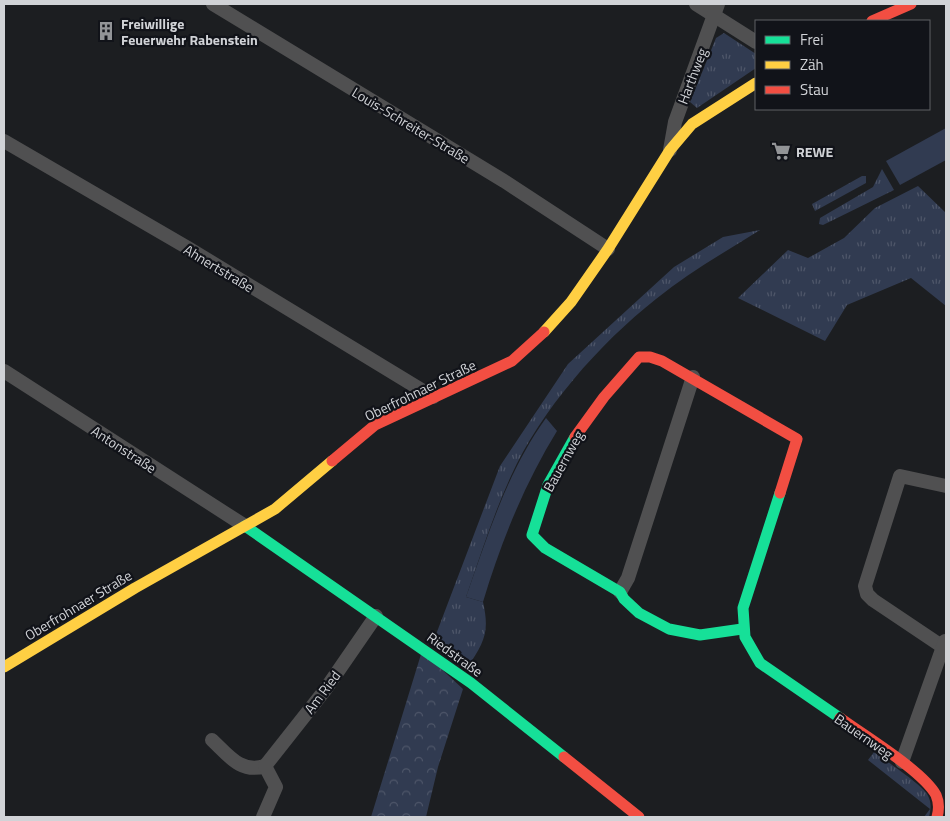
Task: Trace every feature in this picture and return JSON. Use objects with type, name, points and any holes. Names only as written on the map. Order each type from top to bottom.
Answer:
[{"type":"street","name":"Louis-Schreiter-Straße","points":[[213,4],[504,181],[608,249]]},
{"type":"street","points":[[696,4],[716,9],[755,41]]},
{"type":"street","points":[[874,20],[911,4]]},
{"type":"street","name":"Harthweg","points":[[670,150],[675,122],[716,9]]},
{"type":"street","name":"Oberfrohnaer Straße","points":[[4,667],[135,588],[275,509],[376,425],[433,397],[470,383],[512,361],[545,331],[571,302],[608,249],[670,150],[692,124],[755,84]]},
{"type":"street","name":"Ahnertstraße","points":[[4,141],[188,248],[433,397]]},
{"type":"street","name":"Bauernweg","points":[[742,629],[689,634],[672,629],[628,606],[620,592],[603,585],[573,563],[534,541],[532,535],[534,522],[549,481],[566,451],[600,401],[639,357],[650,357],[662,361],[693,377],[797,439],[743,608],[742,629],[747,645],[760,663],[902,762],[932,789],[937,797],[939,810],[937,817]]},
{"type":"street","name":"Antonstraße","points":[[4,371],[245,526]]},
{"type":"street","points":[[620,592],[628,578],[693,377]]},
{"type":"street","name":"Bauernweg","points":[[902,762],[945,645],[873,600],[867,594],[865,586],[900,476],[946,486]]},
{"type":"street","name":"Riedstraße","points":[[245,526],[471,683],[639,817]]},
{"type":"street","name":"Am Ried","points":[[265,766],[325,690],[376,616]]},
{"type":"street","points":[[212,740],[235,763],[249,769],[265,766],[276,787],[263,817]]},
{"type":"green space","points":[[724,33],[755,53],[755,69],[697,108],[690,102],[716,38]]},
{"type":"green space","points":[[946,128],[946,160],[900,185],[886,161]]},
{"type":"green space","points":[[882,169],[894,190],[823,225],[819,224],[820,218],[873,187]]},
{"type":"green space","points":[[862,176],[866,176],[866,183],[815,211],[812,204]]},
{"type":"green space","points":[[918,186],[946,213],[946,306],[911,278],[847,305],[825,341],[738,298],[788,250],[808,258],[844,238],[875,208]]},
{"type":"green space","points":[[760,230],[668,289],[614,336],[573,380],[538,427],[524,451],[504,491],[487,536],[466,597],[483,602],[486,622],[484,637],[478,651],[467,668],[432,645],[500,466],[568,364],[674,267],[723,237]]},
{"type":"green space","points":[[546,418],[557,431],[534,472],[514,514],[483,602],[466,597],[509,482],[532,439]]},
{"type":"green space","points":[[422,651],[463,689],[438,767],[426,817],[371,817]]},
{"type":"green space","points":[[874,752],[911,779],[927,794],[931,808],[929,817],[924,817],[930,809],[868,760]]},
{"type":"traffic: fast","points":[[575,437],[548,485],[532,535],[545,548],[620,592],[624,599],[639,613],[669,629],[700,635],[742,629]]},
{"type":"traffic: fast","points":[[780,493],[743,608],[745,637],[760,663],[840,718]]},
{"type":"traffic: fast","points":[[245,526],[471,683],[564,757]]},
{"type":"traffic: slow","points":[[544,332],[571,302],[608,249],[670,150],[692,124],[755,84]]},
{"type":"traffic: slow","points":[[4,667],[135,588],[275,509],[332,461]]},
{"type":"traffic: jam","points":[[874,20],[911,4]]},
{"type":"traffic: jam","points":[[332,461],[375,425],[512,361],[544,332]]},
{"type":"traffic: jam","points":[[575,437],[604,397],[639,357],[650,357],[662,361],[797,439],[780,493]]},
{"type":"traffic: jam","points":[[840,718],[892,754],[929,785],[938,800],[937,817]]},
{"type":"traffic: jam","points":[[564,757],[639,817]]},
{"type":"place","name":"Freiwillige Feuerwehr Rabenstein","points":[[106,31]]},
{"type":"place","name":"REWE","points":[[781,151]]}]
